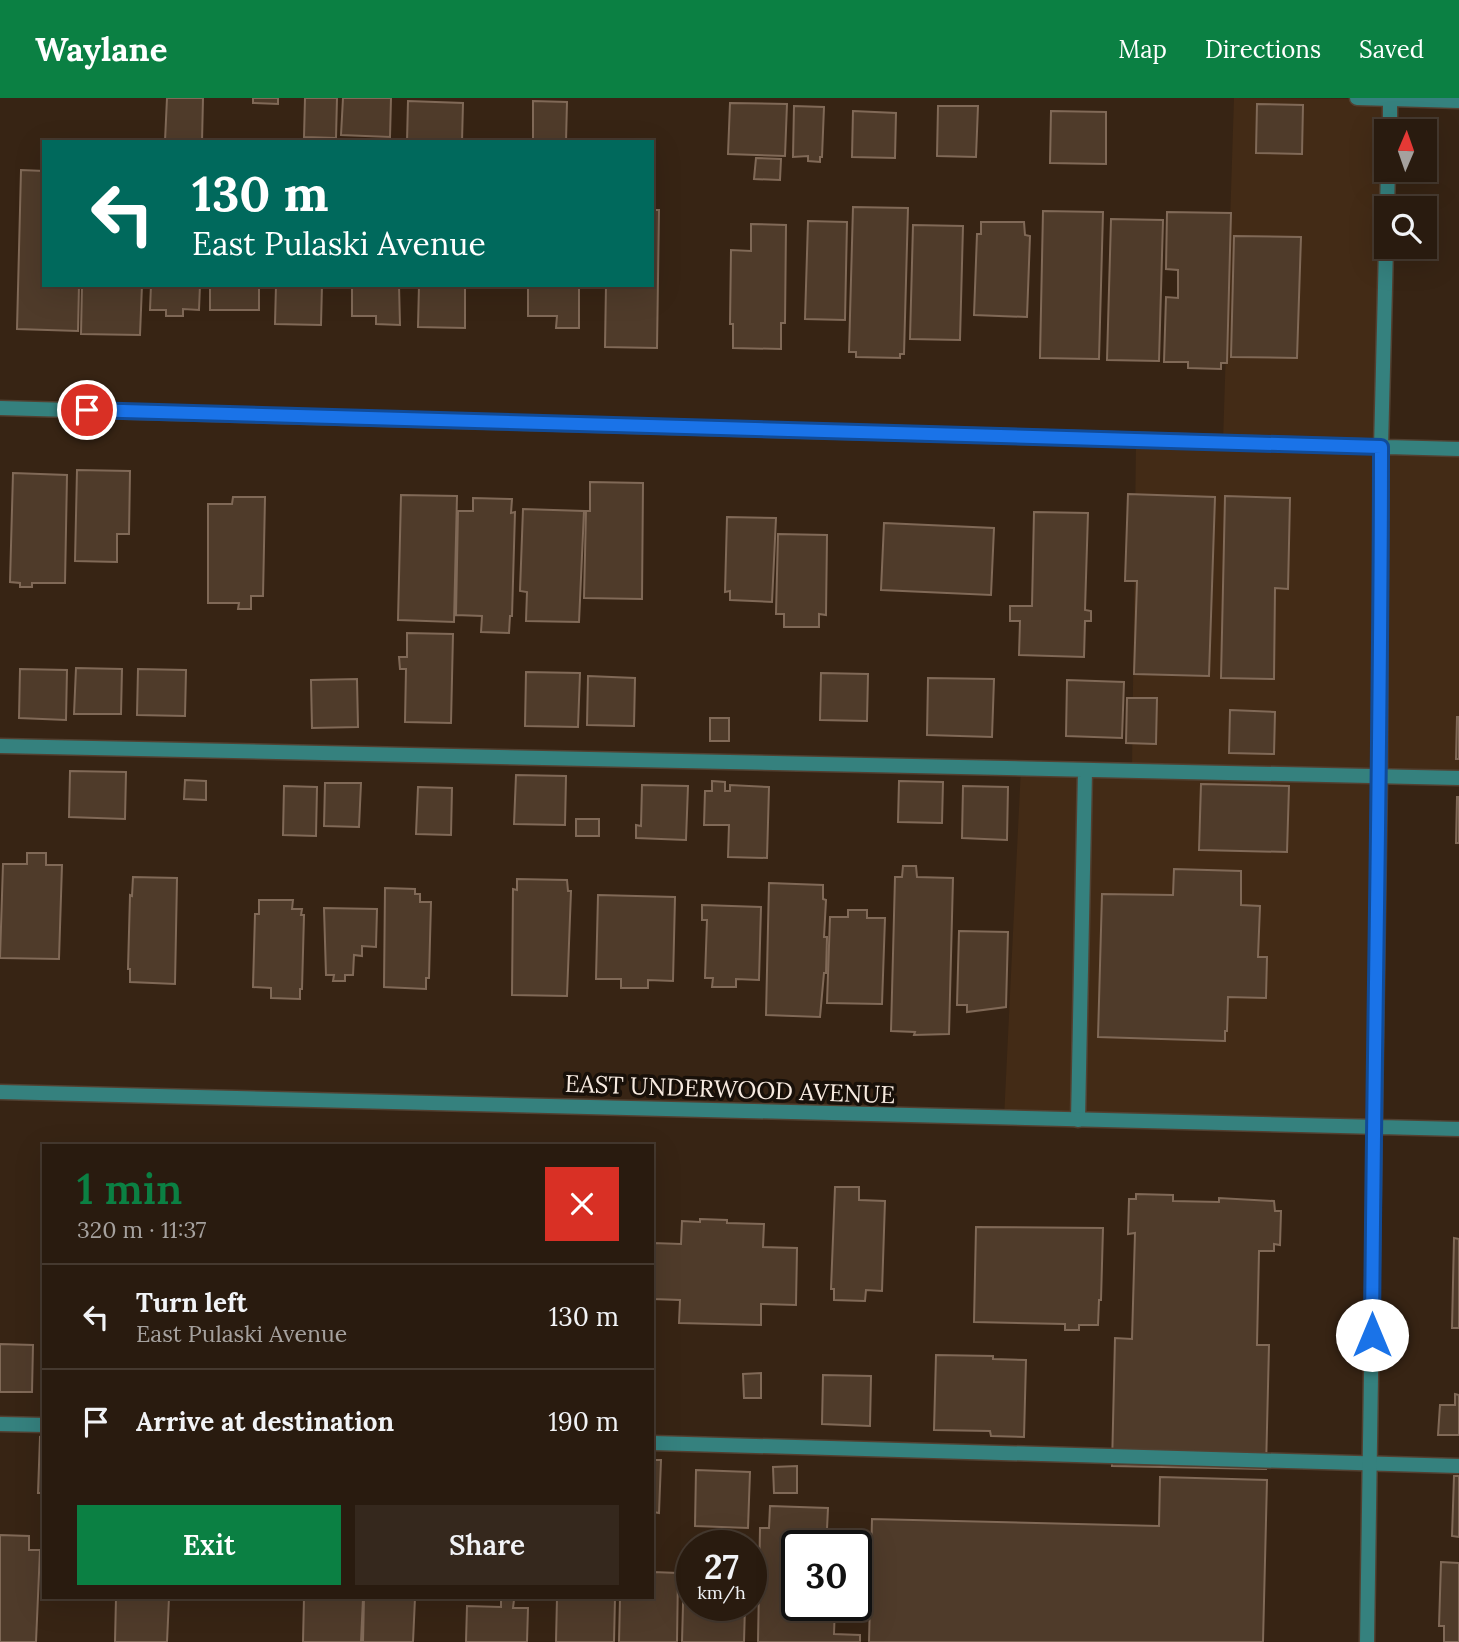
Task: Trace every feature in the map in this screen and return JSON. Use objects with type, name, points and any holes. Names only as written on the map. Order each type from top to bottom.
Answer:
[{"type":"street","points":[[1357,98],[1459,101]]},
{"type":"street","points":[[1390,99],[1390,119]]},
{"type":"street","points":[[1367,1642],[1380,775],[1381,447],[1386,259]]},
{"type":"street","points":[[0,408],[1459,449]]},
{"type":"street","points":[[0,746],[1459,778]]},
{"type":"street","points":[[1078,1120],[1085,769]]},
{"type":"street","name":"EAST UNDERWOOD AVENUE","points":[[0,1092],[1459,1129]]},
{"type":"street","points":[[0,1423],[42,1425]]},
{"type":"street","points":[[654,1443],[1459,1466]]},
{"type":"shaded area","points":[[1234,98],[1390,99],[1388,119],[1374,119],[1374,182],[1386,182],[1386,196],[1374,196],[1374,259],[1386,259],[1381,447],[1459,449],[1459,778],[1381,775],[1373,1126],[1004,1119],[1021,767],[1132,769],[1136,441],[1223,442]]},
{"type":"building","points":[[167,98],[203,98],[202,140],[165,140]]},
{"type":"building","points":[[253,98],[278,98],[278,104],[253,103]]},
{"type":"building","points":[[305,98],[337,98],[336,138],[304,137]]},
{"type":"building","points":[[343,98],[391,98],[390,137],[341,135]]},
{"type":"building","points":[[408,101],[463,103],[462,140],[407,140]]},
{"type":"building","points":[[533,101],[567,102],[566,140],[533,140]]},
{"type":"building","points":[[730,103],[787,104],[785,156],[728,154]]},
{"type":"building","points":[[1257,104],[1303,105],[1302,154],[1256,153]]},
{"type":"building","points":[[794,106],[824,107],[820,162],[808,161],[808,156],[793,157]]},
{"type":"building","points":[[938,106],[978,106],[976,157],[937,156]]},
{"type":"building","points":[[853,111],[896,113],[895,158],[852,157]]},
{"type":"building","points":[[1051,111],[1106,112],[1106,164],[1050,163]]},
{"type":"building","points":[[756,158],[781,159],[780,180],[754,179]]},
{"type":"building","points":[[21,170],[42,171],[42,287],[79,287],[78,331],[17,329]]},
{"type":"building","points":[[853,207],[908,208],[904,354],[900,354],[900,358],[856,357],[856,352],[849,352]]},
{"type":"building","points":[[654,210],[659,210],[657,348],[605,347],[606,287],[654,287]]},
{"type":"building","points":[[1043,211],[1103,212],[1099,359],[1040,358]]},
{"type":"building","points":[[1167,212],[1231,213],[1227,363],[1221,363],[1221,369],[1188,368],[1188,362],[1164,362],[1166,297],[1178,298],[1178,270],[1166,269]]},
{"type":"building","points":[[1111,219],[1163,220],[1159,361],[1107,360]]},
{"type":"building","points":[[808,221],[847,222],[845,320],[805,319]]},
{"type":"building","points":[[981,222],[1024,222],[1025,235],[1030,236],[1027,317],[974,315],[977,234],[981,234]]},
{"type":"building","points":[[751,224],[786,225],[785,323],[781,323],[781,349],[733,348],[733,324],[730,324],[731,250],[751,251]]},
{"type":"building","points":[[913,225],[963,226],[960,340],[910,339]]},
{"type":"building","points":[[1234,236],[1301,237],[1297,358],[1231,357]]},
{"type":"building","points":[[82,287],[142,287],[140,335],[81,334]]},
{"type":"building","points":[[151,287],[200,287],[199,310],[183,309],[183,316],[166,316],[166,310],[150,310]]},
{"type":"building","points":[[210,287],[259,287],[259,310],[210,310]]},
{"type":"building","points":[[276,287],[322,287],[321,325],[275,324]]},
{"type":"building","points":[[352,287],[399,287],[400,325],[376,324],[376,316],[352,316]]},
{"type":"building","points":[[419,287],[465,287],[465,328],[418,327]]},
{"type":"building","points":[[528,287],[579,287],[579,328],[556,328],[557,316],[528,316]]},
{"type":"building","points":[[77,470],[130,471],[129,534],[117,534],[117,562],[75,561]]},
{"type":"building","points":[[13,473],[67,475],[65,583],[32,583],[32,587],[20,587],[20,583],[10,582]]},
{"type":"building","points":[[590,482],[643,483],[642,599],[584,598],[586,511],[590,511]]},
{"type":"building","points":[[1128,494],[1215,497],[1209,676],[1134,674],[1137,581],[1125,581]]},
{"type":"building","points":[[401,495],[457,496],[454,622],[398,620]]},
{"type":"building","points":[[1225,496],[1290,498],[1288,589],[1275,588],[1274,679],[1221,678]]},
{"type":"building","points":[[233,497],[265,497],[263,596],[251,596],[251,609],[238,609],[239,603],[208,603],[208,504],[232,504]]},
{"type":"building","points":[[473,498],[512,499],[511,513],[515,512],[512,616],[509,633],[481,632],[482,616],[456,615],[458,511],[473,511]]},
{"type":"building","points":[[523,509],[584,511],[579,622],[526,621],[527,592],[520,591]]},
{"type":"building","points":[[1034,512],[1088,513],[1085,610],[1091,611],[1091,621],[1085,621],[1084,657],[1019,655],[1020,621],[1010,621],[1010,606],[1032,606]]},
{"type":"building","points":[[727,517],[776,518],[772,602],[730,600],[730,591],[725,592]]},
{"type":"building","points":[[884,523],[994,528],[991,595],[881,590]]},
{"type":"building","points":[[778,534],[827,535],[826,615],[819,614],[819,627],[784,627],[784,614],[776,614]]},
{"type":"building","points":[[407,633],[453,634],[451,723],[405,722],[406,669],[400,669],[399,657],[407,657]]},
{"type":"building","points":[[76,668],[122,669],[121,714],[74,714]]},
{"type":"building","points":[[20,669],[67,670],[66,720],[19,718]]},
{"type":"building","points":[[138,669],[186,670],[185,716],[137,715]]},
{"type":"building","points":[[526,672],[580,673],[578,727],[525,726]]},
{"type":"building","points":[[821,673],[868,674],[867,721],[820,720]]},
{"type":"building","points":[[588,676],[635,678],[634,726],[587,725]]},
{"type":"building","points":[[928,678],[994,679],[992,737],[927,735]]},
{"type":"building","points":[[357,679],[358,727],[312,728],[311,680]]},
{"type":"building","points":[[1067,680],[1124,682],[1122,738],[1066,736]]},
{"type":"building","points":[[1127,698],[1157,698],[1156,744],[1126,743]]},
{"type":"building","points":[[1230,710],[1275,712],[1274,754],[1229,753]]},
{"type":"building","points":[[1459,717],[1459,759],[1456,759]]},
{"type":"building","points":[[710,718],[729,718],[729,741],[710,741]]},
{"type":"building","points":[[70,771],[126,772],[125,819],[69,817]]},
{"type":"building","points":[[516,775],[566,776],[565,825],[514,824]]},
{"type":"building","points":[[185,780],[206,781],[206,800],[184,799]]},
{"type":"building","points":[[712,781],[725,782],[725,791],[730,791],[730,785],[769,787],[767,858],[728,857],[729,825],[704,825],[705,791],[712,791]]},
{"type":"building","points":[[899,781],[943,782],[942,823],[898,822]]},
{"type":"building","points":[[325,783],[361,783],[359,827],[324,826]]},
{"type":"building","points":[[1201,784],[1289,786],[1287,852],[1199,850]]},
{"type":"building","points":[[642,785],[688,786],[686,840],[636,838],[636,825],[641,826]]},
{"type":"building","points":[[284,786],[317,787],[316,836],[283,835]]},
{"type":"building","points":[[963,786],[1008,787],[1007,840],[962,838]]},
{"type":"building","points":[[418,787],[452,788],[451,835],[416,834]]},
{"type":"building","points":[[1459,797],[1459,843],[1456,843]]},
{"type":"building","points":[[576,819],[599,819],[599,836],[576,836]]},
{"type":"building","points":[[27,853],[46,853],[46,865],[62,865],[59,959],[0,958],[3,864],[27,864]]},
{"type":"building","points":[[903,866],[916,866],[917,877],[953,878],[949,1034],[914,1035],[915,1032],[891,1031],[895,877],[902,877]]},
{"type":"building","points":[[1174,869],[1241,871],[1241,905],[1260,906],[1258,957],[1267,957],[1266,998],[1228,997],[1225,1041],[1098,1037],[1102,894],[1173,895]]},
{"type":"building","points":[[133,877],[177,878],[175,984],[130,982],[130,895],[132,896]]},
{"type":"building","points":[[517,879],[567,880],[568,891],[571,891],[567,996],[512,995],[513,889],[517,890]]},
{"type":"building","points":[[769,883],[823,885],[823,899],[826,900],[824,937],[827,937],[826,973],[820,1017],[766,1015]]},
{"type":"building","points":[[385,888],[415,889],[415,894],[420,894],[420,902],[431,902],[429,978],[426,978],[426,989],[384,987]]},
{"type":"building","points":[[598,895],[675,897],[673,981],[648,980],[648,988],[621,988],[621,979],[596,979]]},
{"type":"building","points":[[259,900],[293,900],[292,909],[302,909],[301,915],[304,915],[300,999],[271,998],[271,988],[253,987],[255,914],[259,914]]},
{"type":"building","points":[[702,905],[761,907],[759,980],[736,979],[736,987],[712,987],[713,978],[705,978],[707,920],[702,920]]},
{"type":"building","points":[[324,908],[377,909],[376,947],[362,946],[362,956],[354,955],[353,975],[345,975],[345,981],[333,981],[334,975],[326,975]]},
{"type":"building","points":[[848,910],[867,910],[867,918],[885,918],[882,1004],[827,1003],[830,917],[848,917]]},
{"type":"building","points":[[959,931],[1008,932],[1006,1007],[967,1012],[967,1005],[957,1005]]},
{"type":"building","points":[[835,1187],[859,1187],[859,1200],[885,1201],[882,1291],[866,1290],[865,1301],[834,1300],[834,1289],[831,1289]]},
{"type":"building","points":[[1136,1194],[1173,1195],[1173,1201],[1219,1202],[1219,1198],[1274,1201],[1275,1211],[1281,1211],[1280,1245],[1274,1244],[1274,1251],[1259,1251],[1257,1345],[1269,1345],[1266,1469],[1112,1466],[1115,1338],[1132,1339],[1135,1233],[1128,1234],[1129,1199],[1136,1199]]},
{"type":"building","points":[[700,1219],[764,1224],[763,1247],[797,1248],[796,1305],[761,1304],[761,1325],[679,1323],[680,1300],[654,1299],[654,1243],[681,1244],[682,1221],[700,1222]]},
{"type":"building","points":[[976,1227],[1103,1228],[1098,1325],[1079,1325],[1079,1330],[1065,1330],[1065,1324],[974,1322]]},
{"type":"building","points":[[1454,1238],[1459,1239],[1459,1328],[1452,1328]]},
{"type":"building","points":[[0,1344],[33,1345],[32,1392],[0,1392]]},
{"type":"building","points":[[936,1355],[993,1356],[993,1359],[1026,1360],[1024,1437],[991,1436],[990,1431],[934,1430]]},
{"type":"building","points":[[761,1373],[761,1398],[744,1398],[743,1374]]},
{"type":"building","points":[[823,1375],[871,1376],[870,1426],[822,1424]]},
{"type":"building","points":[[1455,1394],[1459,1395],[1459,1435],[1438,1435],[1440,1405],[1455,1405]]},
{"type":"building","points":[[40,1437],[42,1493],[38,1493]]},
{"type":"building","points":[[654,1460],[661,1460],[659,1513],[654,1512]]},
{"type":"building","points":[[797,1466],[797,1493],[774,1493],[773,1467]]},
{"type":"building","points":[[696,1470],[750,1472],[748,1528],[695,1526]]},
{"type":"building","points":[[1454,1476],[1459,1476],[1459,1537],[1452,1536]]},
{"type":"building","points":[[1160,1477],[1267,1480],[1263,1642],[869,1642],[870,1621],[872,1621],[872,1519],[1159,1526]]},
{"type":"building","points":[[770,1506],[828,1508],[827,1529],[837,1530],[781,1530],[781,1621],[834,1621],[834,1634],[860,1635],[860,1642],[758,1642],[758,1621],[767,1621],[767,1530],[760,1528],[769,1528]]},
{"type":"building","points":[[0,1535],[29,1536],[29,1550],[40,1550],[36,1642],[0,1642]]},
{"type":"building","points":[[1441,1562],[1459,1563],[1459,1642],[1444,1642],[1444,1626],[1439,1626]]},
{"type":"building","points":[[654,1572],[676,1573],[677,1642],[619,1642],[620,1599],[654,1599]]},
{"type":"building","points":[[116,1599],[169,1599],[167,1642],[115,1642]]},
{"type":"building","points":[[304,1599],[363,1599],[361,1642],[303,1642]]},
{"type":"building","points":[[364,1599],[415,1599],[413,1642],[363,1642]]},
{"type":"building","points":[[557,1599],[615,1599],[614,1642],[556,1642]]},
{"type":"building","points":[[501,1600],[514,1600],[513,1608],[528,1608],[527,1642],[466,1642],[467,1606],[501,1607]]},
{"type":"building","points":[[683,1621],[745,1621],[744,1642],[682,1642]]},
{"type":"route","points":[[87,410],[1381,447],[1380,775],[1372,1335]]}]
